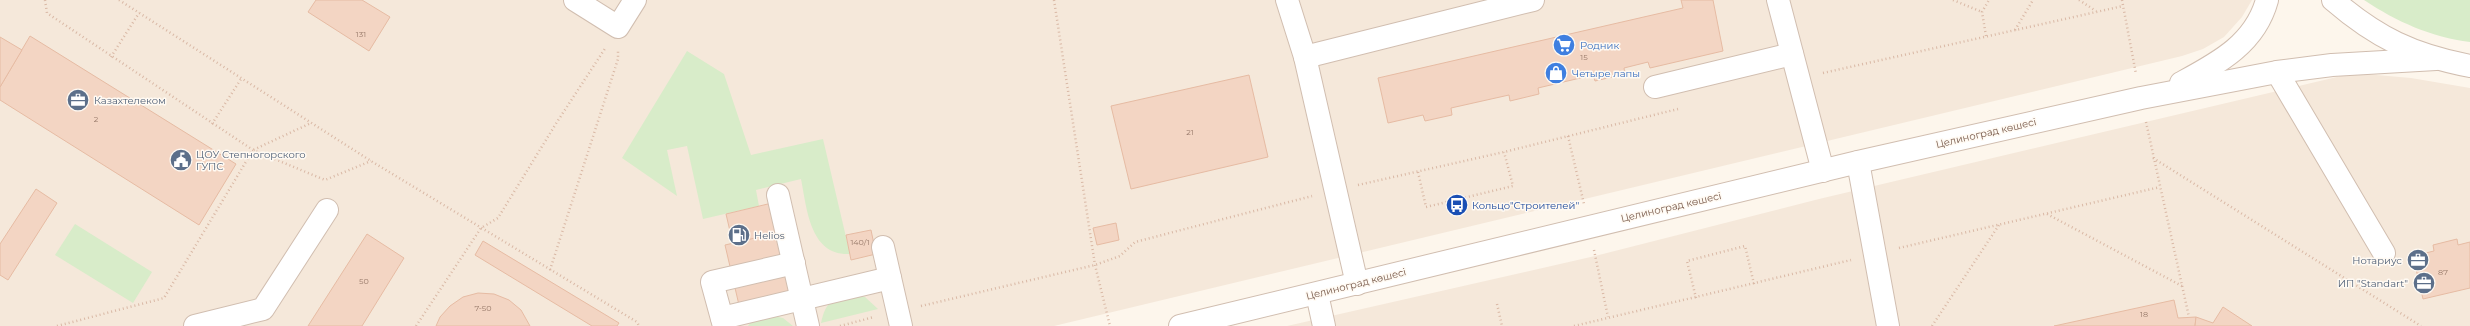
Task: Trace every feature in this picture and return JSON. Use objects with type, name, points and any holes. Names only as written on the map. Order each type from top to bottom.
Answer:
[{"type":"street","points":[[574,0],[618,27],[635,0]]},
{"type":"street","points":[[1286,0],[1305,57],[1357,284]]},
{"type":"street","points":[[1305,57],[1533,0]]},
{"type":"street","points":[[1778,0],[1823,171]]},
{"type":"street","points":[[2164,93],[2225,59],[2248,38],[2264,13],[2267,0]]},
{"type":"street","points":[[2333,0],[2374,32],[2436,59],[2470,66]]},
{"type":"street","points":[[1655,86],[1792,54]]},
{"type":"street","name":"Целиноград көшесі","points":[[1180,326],[1858,162],[2164,93],[2277,72],[2377,61],[2436,59]]},
{"type":"street","points":[[2277,72],[2384,253]]},
{"type":"street","points":[[1858,162],[1888,326]]},
{"type":"street","points":[[778,195],[808,326]]},
{"type":"street","points":[[195,326],[263,309],[327,210]]},
{"type":"street","points":[[883,247],[899,319]]},
{"type":"street","points":[[794,263],[712,282],[722,322],[801,299],[890,278]]},
{"type":"street","points":[[1317,294],[1324,326]]},
{"type":"path","points":[[45,0],[47,14],[253,150],[325,180],[371,161]]},
{"type":"path","points":[[119,0],[371,161],[637,322],[639,326]]},
{"type":"path","points":[[1054,0],[1095,265],[1110,326]]},
{"type":"path","points":[[1953,0],[1982,12]]},
{"type":"path","points":[[1986,36],[1982,12],[1989,0]]},
{"type":"path","points":[[2015,30],[2033,0]]},
{"type":"path","points":[[2079,0],[2097,12]]},
{"type":"path","points":[[2122,0],[2153,158],[2189,317]]},
{"type":"path","points":[[1798,79],[2123,6]]},
{"type":"path","points":[[111,56],[139,13]]},
{"type":"path","points":[[416,326],[481,228],[498,218],[557,122],[595,67],[618,27]]},
{"type":"path","points":[[550,270],[618,58],[618,27]]},
{"type":"path","points":[[212,124],[241,79]]},
{"type":"path","points":[[840,326],[899,319],[1095,265],[1120,256],[1135,242],[1335,190],[1504,152],[1683,107]]},
{"type":"path","points":[[57,326],[164,298],[253,150],[311,123]]},
{"type":"path","points":[[1568,136],[1583,200]]},
{"type":"path","points":[[1418,172],[1426,206],[1433,205],[1513,186],[1504,152]]},
{"type":"path","points":[[2153,158],[2421,326]]},
{"type":"path","points":[[2047,213],[2182,286]]},
{"type":"path","points":[[1932,326],[2000,224]]},
{"type":"path","points":[[1696,298],[1687,261],[1745,246],[1754,284]]},
{"type":"path","points":[[1595,256],[1608,317]]},
{"type":"path","points":[[1497,304],[1502,326]]},
{"type":"shaded area","points":[[0,0],[2252,0],[2242,17],[2224,37],[2203,49],[2182,56],[1054,326],[0,326]]},
{"type":"shaded area","points":[[2365,74],[2411,78],[2470,88],[2470,326],[1287,326],[1595,256],[1819,199],[2341,76]]},
{"type":"green space","points":[[2364,0],[2470,0],[2470,42],[2456,40],[2428,32],[2402,22]]},
{"type":"green space","points":[[687,51],[724,74],[751,155],[823,139],[850,254],[837,253],[826,247],[818,239],[809,216],[801,179],[756,190],[759,206],[703,219],[687,146],[667,150],[677,196],[622,158]]},
{"type":"green space","points":[[75,224],[152,272],[133,303],[55,255]]},
{"type":"green space","points":[[851,293],[865,297],[878,309],[821,323],[825,310],[830,303]]},
{"type":"green space","points":[[773,316],[783,318],[793,326],[748,326],[751,322]]},
{"type":"building","points":[[316,0],[362,0],[390,17],[369,51],[308,12]]},
{"type":"building","points":[[1681,0],[1713,0],[1723,51],[1650,68],[1648,62],[1624,68],[1625,74],[1595,81],[1593,75],[1538,88],[1539,94],[1510,101],[1509,95],[1451,108],[1452,115],[1425,121],[1423,115],[1388,123],[1378,78],[1683,8]]},
{"type":"building","points":[[30,36],[236,164],[199,225],[0,100],[0,87]]},
{"type":"building","points":[[0,37],[22,50],[0,87]]},
{"type":"building","points":[[1249,75],[1268,157],[1131,189],[1111,106]]},
{"type":"building","points":[[36,189],[57,203],[8,280],[0,275],[0,244]]},
{"type":"building","points":[[772,203],[779,233],[733,244],[726,214]]},
{"type":"building","points":[[1116,223],[1119,240],[1097,245],[1093,228]]},
{"type":"building","points":[[790,230],[804,290],[739,305],[725,245]]},
{"type":"building","points":[[871,230],[876,254],[851,260],[846,235]]},
{"type":"building","points":[[367,234],[404,258],[362,326],[308,326]]},
{"type":"building","points":[[2457,239],[2458,245],[2470,242],[2470,288],[2423,299],[2413,256],[2434,251],[2433,245]]},
{"type":"building","points":[[483,241],[619,323],[617,326],[592,326],[475,255]]},
{"type":"building","points":[[478,293],[494,294],[509,300],[521,310],[530,326],[436,326],[440,317],[450,306],[463,297]]},
{"type":"building","points":[[2174,300],[2178,318],[2196,317],[2195,326],[2054,326]]},
{"type":"building","points":[[2223,307],[2252,326],[2195,326],[2196,317],[2213,323]]},
{"type":"place","name":"Родник","points":[[1564,45]]},
{"type":"place","name":"Четыре лапы","points":[[1556,73]]},
{"type":"place","name":"Казахтелеком","points":[[78,100]]},
{"type":"place","name":"ЦОУ Степногорского ГУПС","points":[[181,160]]},
{"type":"place","name":"Кольцо\"Строителей\"","points":[[1457,205]]},
{"type":"place","name":"Helios","points":[[739,235]]},
{"type":"place","name":"Нотариус","points":[[2418,260]]},
{"type":"place","name":"ИП \"Standart\"","points":[[2424,283]]}]
